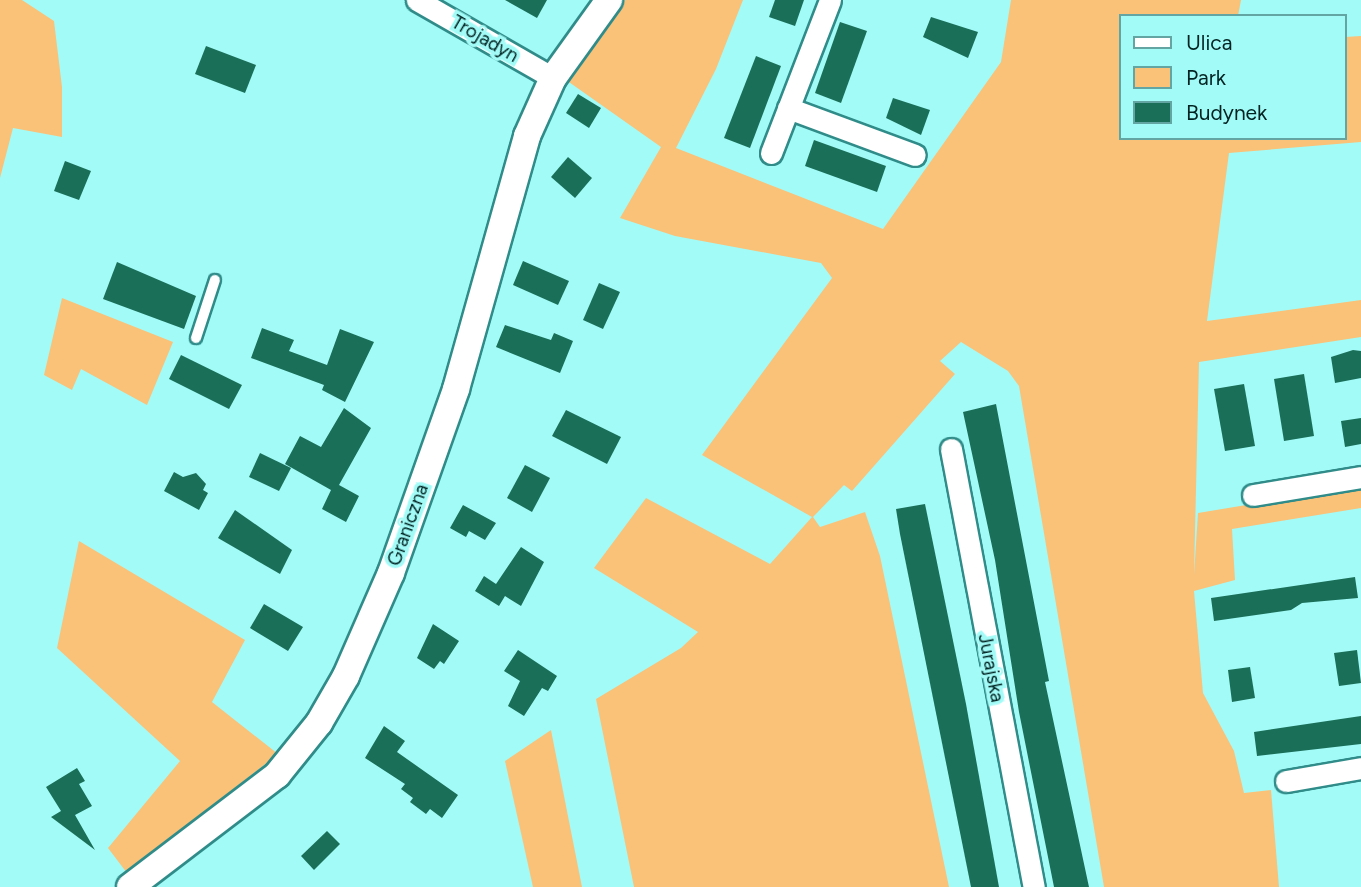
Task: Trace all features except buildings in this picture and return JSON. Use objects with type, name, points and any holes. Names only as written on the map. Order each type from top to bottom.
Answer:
[{"type":"street","name":"Trojadyn","points":[[417,0],[553,78]]},
{"type":"street","name":"Graniczna","points":[[130,887],[277,775],[319,723],[346,676],[426,475],[466,357],[525,143],[553,78],[609,0]]},
{"type":"street","points":[[771,153],[830,0]]},
{"type":"street","points":[[788,107],[915,155]]},
{"type":"street","name":"Jurajska","points":[[951,449],[1034,887]]},
{"type":"street","points":[[1253,495],[1361,477]]},
{"type":"street","points":[[1286,781],[1361,768]]},
{"type":"lane","points":[[196,338],[215,280]]},
{"type":"green space","points":[[0,0],[22,0],[54,21],[62,87],[62,137],[13,128],[0,178]]},
{"type":"green space","points":[[625,0],[743,0],[716,69],[676,148],[883,229],[1001,62],[1011,0],[1241,0],[1238,14],[1120,14],[1120,140],[1347,140],[1347,37],[1361,36],[1361,142],[1229,153],[1207,321],[1361,300],[1361,337],[1199,362],[1194,575],[1198,513],[1361,486],[1361,508],[1232,529],[1235,580],[1194,591],[1203,693],[1234,751],[1244,793],[1271,790],[1279,887],[1104,887],[1019,386],[1008,371],[961,342],[940,361],[955,374],[852,491],[844,485],[813,517],[820,527],[865,512],[880,556],[949,887],[634,887],[596,699],[681,648],[698,632],[594,568],[646,498],[770,564],[812,517],[702,455],[832,278],[821,263],[675,236],[620,218],[661,147],[566,80]]},
{"type":"green space","points":[[62,298],[173,342],[147,405],[81,369],[72,390],[44,375]]},
{"type":"green space","points":[[79,541],[245,640],[212,702],[278,754],[127,873],[108,848],[180,761],[57,648]]},
{"type":"green space","points":[[551,730],[582,887],[533,887],[505,761]]}]
